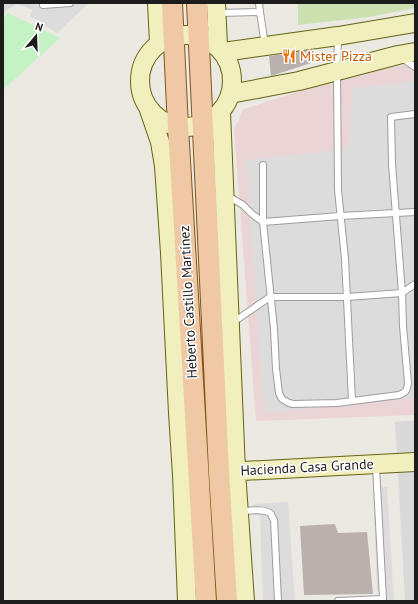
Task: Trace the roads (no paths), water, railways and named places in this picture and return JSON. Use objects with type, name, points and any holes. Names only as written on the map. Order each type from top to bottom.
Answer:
[{"type":"main road","name":"Heberto Castillo Martínez","points":[[172,3],[166,40],[178,127],[191,474],[206,601]]},
{"type":"main road","name":"Heberto Castillo Martínez","points":[[197,3],[203,125],[228,472],[227,601]]},
{"type":"street","points":[[157,3],[166,40]]},
{"type":"street","points":[[217,8],[220,49]]},
{"type":"street","points":[[220,49],[265,46],[415,23]]},
{"type":"street","points":[[189,36],[199,36],[220,49],[227,58],[230,68],[231,82],[228,100],[221,112],[203,125],[190,128],[167,124],[157,118],[143,101],[139,79],[141,67],[153,48],[166,40],[189,36]]},
{"type":"street","points":[[230,94],[299,81],[336,70],[415,52]]},
{"type":"street","points":[[149,110],[160,142],[164,166],[178,413],[191,474],[187,601]]},
{"type":"street","points":[[221,112],[230,324],[228,472],[238,511],[245,601]]},
{"type":"street","name":"Hacienda Casa Grande","points":[[191,474],[415,462]]},
{"type":"lane","points":[[43,5],[70,3]]},
{"type":"lane","points":[[259,3],[265,46]]},
{"type":"lane","points":[[217,8],[260,12]]},
{"type":"lane","points":[[338,36],[336,70],[338,190],[347,297],[352,401]]},
{"type":"lane","points":[[398,55],[415,67]]},
{"type":"lane","points":[[263,165],[263,222],[279,394],[282,399],[292,404],[337,403],[398,395],[407,390],[408,383],[392,164],[391,117],[415,114]]},
{"type":"lane","points":[[225,194],[243,205],[263,222],[415,212]]},
{"type":"lane","points":[[230,324],[270,297],[347,297],[402,293],[415,284]]},
{"type":"lane","points":[[338,601],[383,599],[376,464]]},
{"type":"lane","points":[[238,511],[263,511],[272,515],[274,520],[278,601]]},
{"type":"place","name":"Mister Pizza","points":[[289,56]]}]
